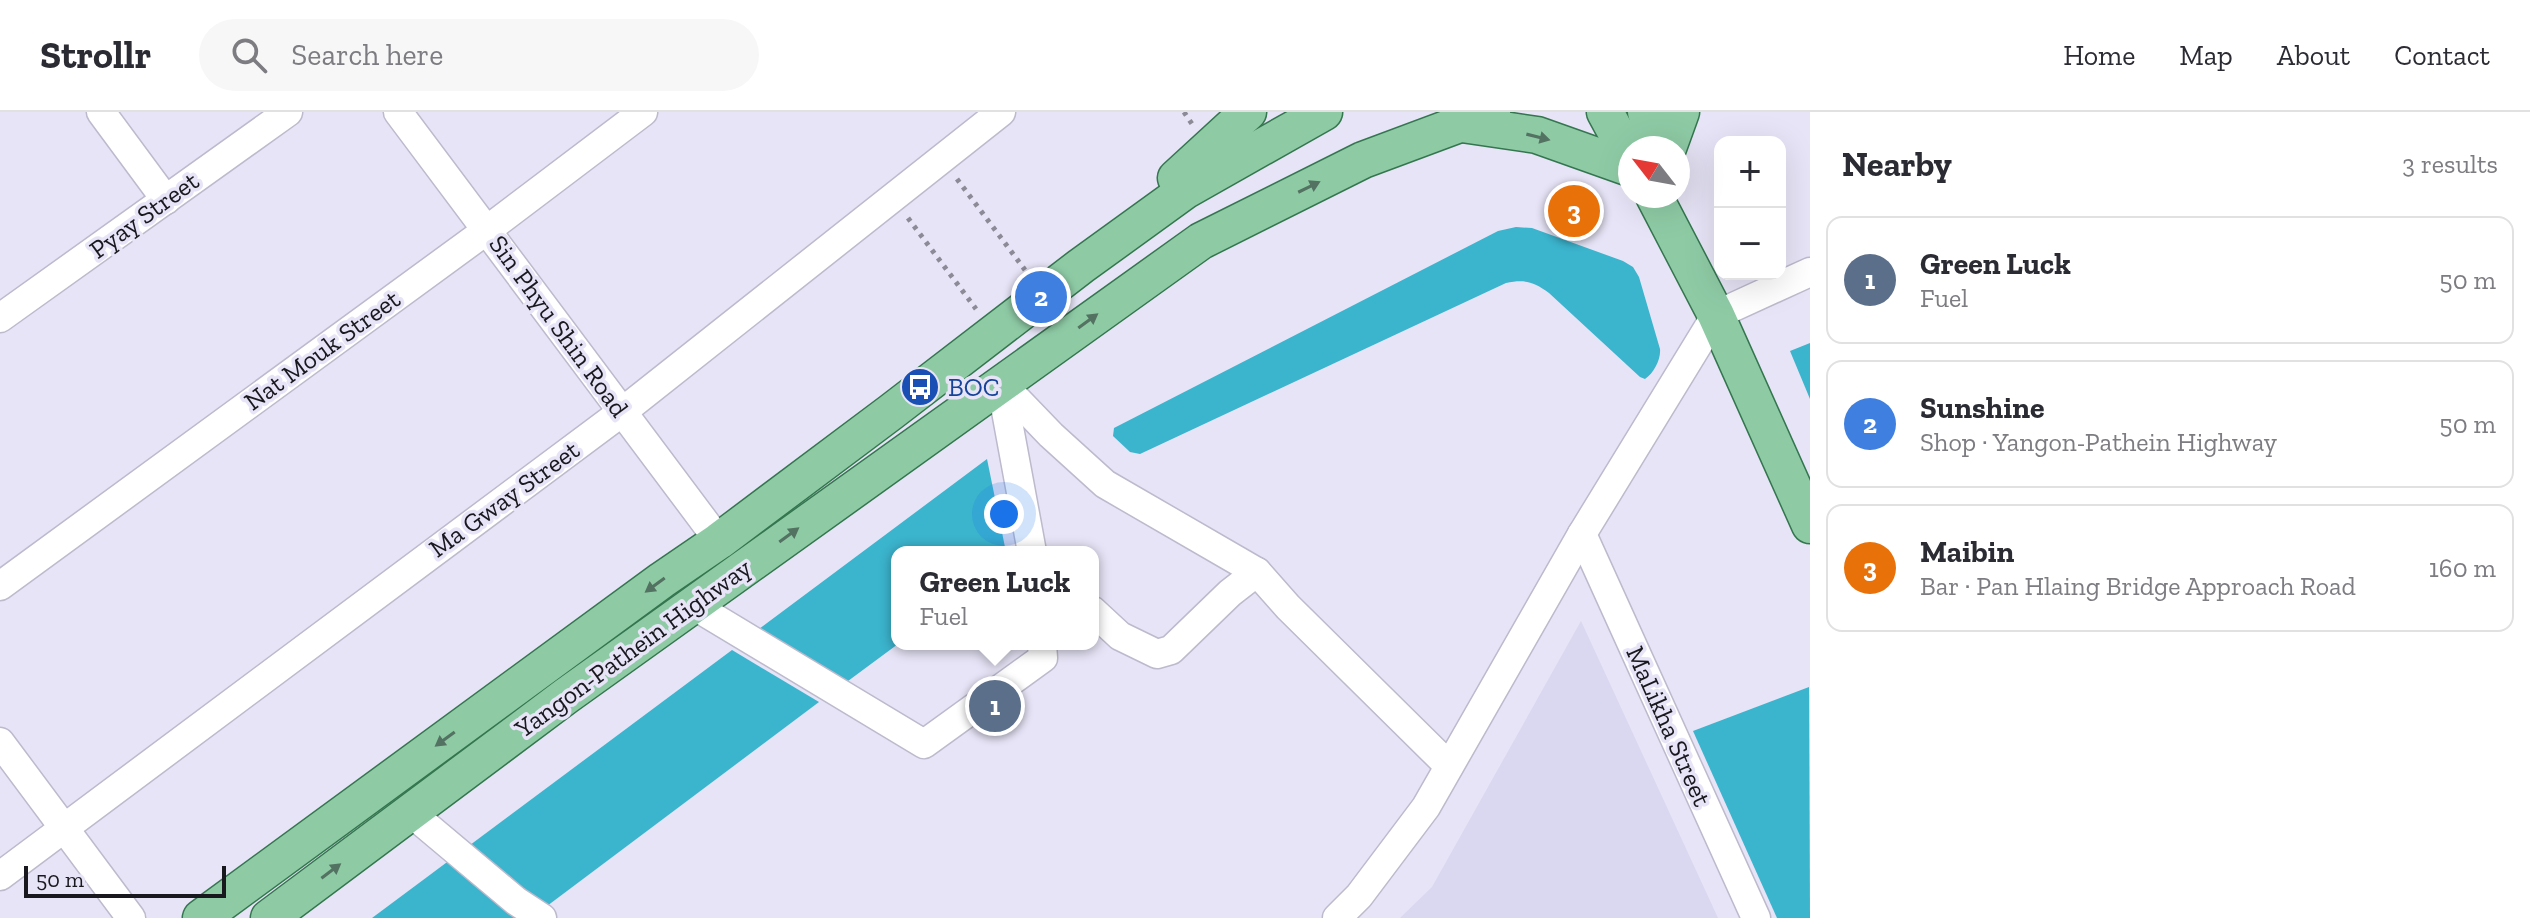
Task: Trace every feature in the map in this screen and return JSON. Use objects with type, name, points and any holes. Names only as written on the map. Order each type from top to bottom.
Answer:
[{"type":"main road","points":[[1081,266],[1248,112]]},
{"type":"main road","points":[[993,332],[1186,190],[1324,112]]},
{"type":"main road","points":[[1605,112],[1618,136]]},
{"type":"main road","points":[[1646,112],[1653,136]]},
{"type":"main road","points":[[1672,136],[1681,112]]},
{"type":"main road","points":[[1477,118],[1618,164]]},
{"type":"main road","name":"Yangon-Pathein Highway","points":[[269,918],[693,605],[1201,241],[1363,160],[1477,118]]},
{"type":"main road","points":[[1662,208],[1716,315],[1810,525]]},
{"type":"main road","name":"Yangon-Pathein Highway","points":[[201,918],[719,541],[993,332]]},
{"type":"street","points":[[101,112],[166,200]]},
{"type":"street","name":"Pyay Street","points":[[0,318],[288,112]]},
{"type":"street","name":"Sin Phyu Shin Road","points":[[398,112],[719,541]]},
{"type":"street","name":"Nat Mouk Street","points":[[0,586],[487,230],[643,112]]},
{"type":"street","name":"Ma Gway Street","points":[[0,876],[622,412],[1001,112]]},
{"type":"street","points":[[1337,918],[1359,896],[1426,807],[1582,534],[1716,315],[1810,272]]},
{"type":"street","points":[[1001,383],[1031,546]]},
{"type":"street","points":[[1001,383],[1051,435],[1105,484],[1257,572],[1288,607],[1449,766]]},
{"type":"street","name":"MaLikha Street","points":[[1582,534],[1756,918]]},
{"type":"street","points":[[1099,617],[1120,636],[1157,654],[1171,650],[1230,593],[1257,572]]},
{"type":"street","points":[[693,605],[924,744],[1043,658],[1042,650]]},
{"type":"street","points":[[0,742],[131,918]]},
{"type":"street","points":[[410,812],[516,901],[542,918]]},
{"type":"path","points":[[942,158],[1042,295]]},
{"type":"path","points":[[893,198],[993,332]]},
{"type":"shaded area","points":[[1581,621],[1718,918],[1400,918],[1432,887]]},
{"type":"water","points":[[1516,227],[1532,228],[1633,267],[1639,277],[1660,349],[1654,370],[1645,379],[1544,289],[1529,282],[1513,282],[1140,454],[1130,452],[1113,436],[1114,428],[1498,231]]},
{"type":"water","points":[[1810,343],[1810,399],[1790,351]]},
{"type":"water","points":[[987,459],[1005,546],[891,546],[891,649],[848,681],[759,629]]},
{"type":"water","points":[[732,650],[819,702],[531,918],[372,918]]},
{"type":"water","points":[[1809,687],[1810,918],[1777,918],[1693,731]]},
{"type":"place","name":"Maibin","points":[[1574,211]]},
{"type":"place","name":"Sunshine","points":[[1041,297]]},
{"type":"place","name":"BOC","points":[[920,387]]},
{"type":"place","name":"Green Luck","points":[[995,706]]}]
